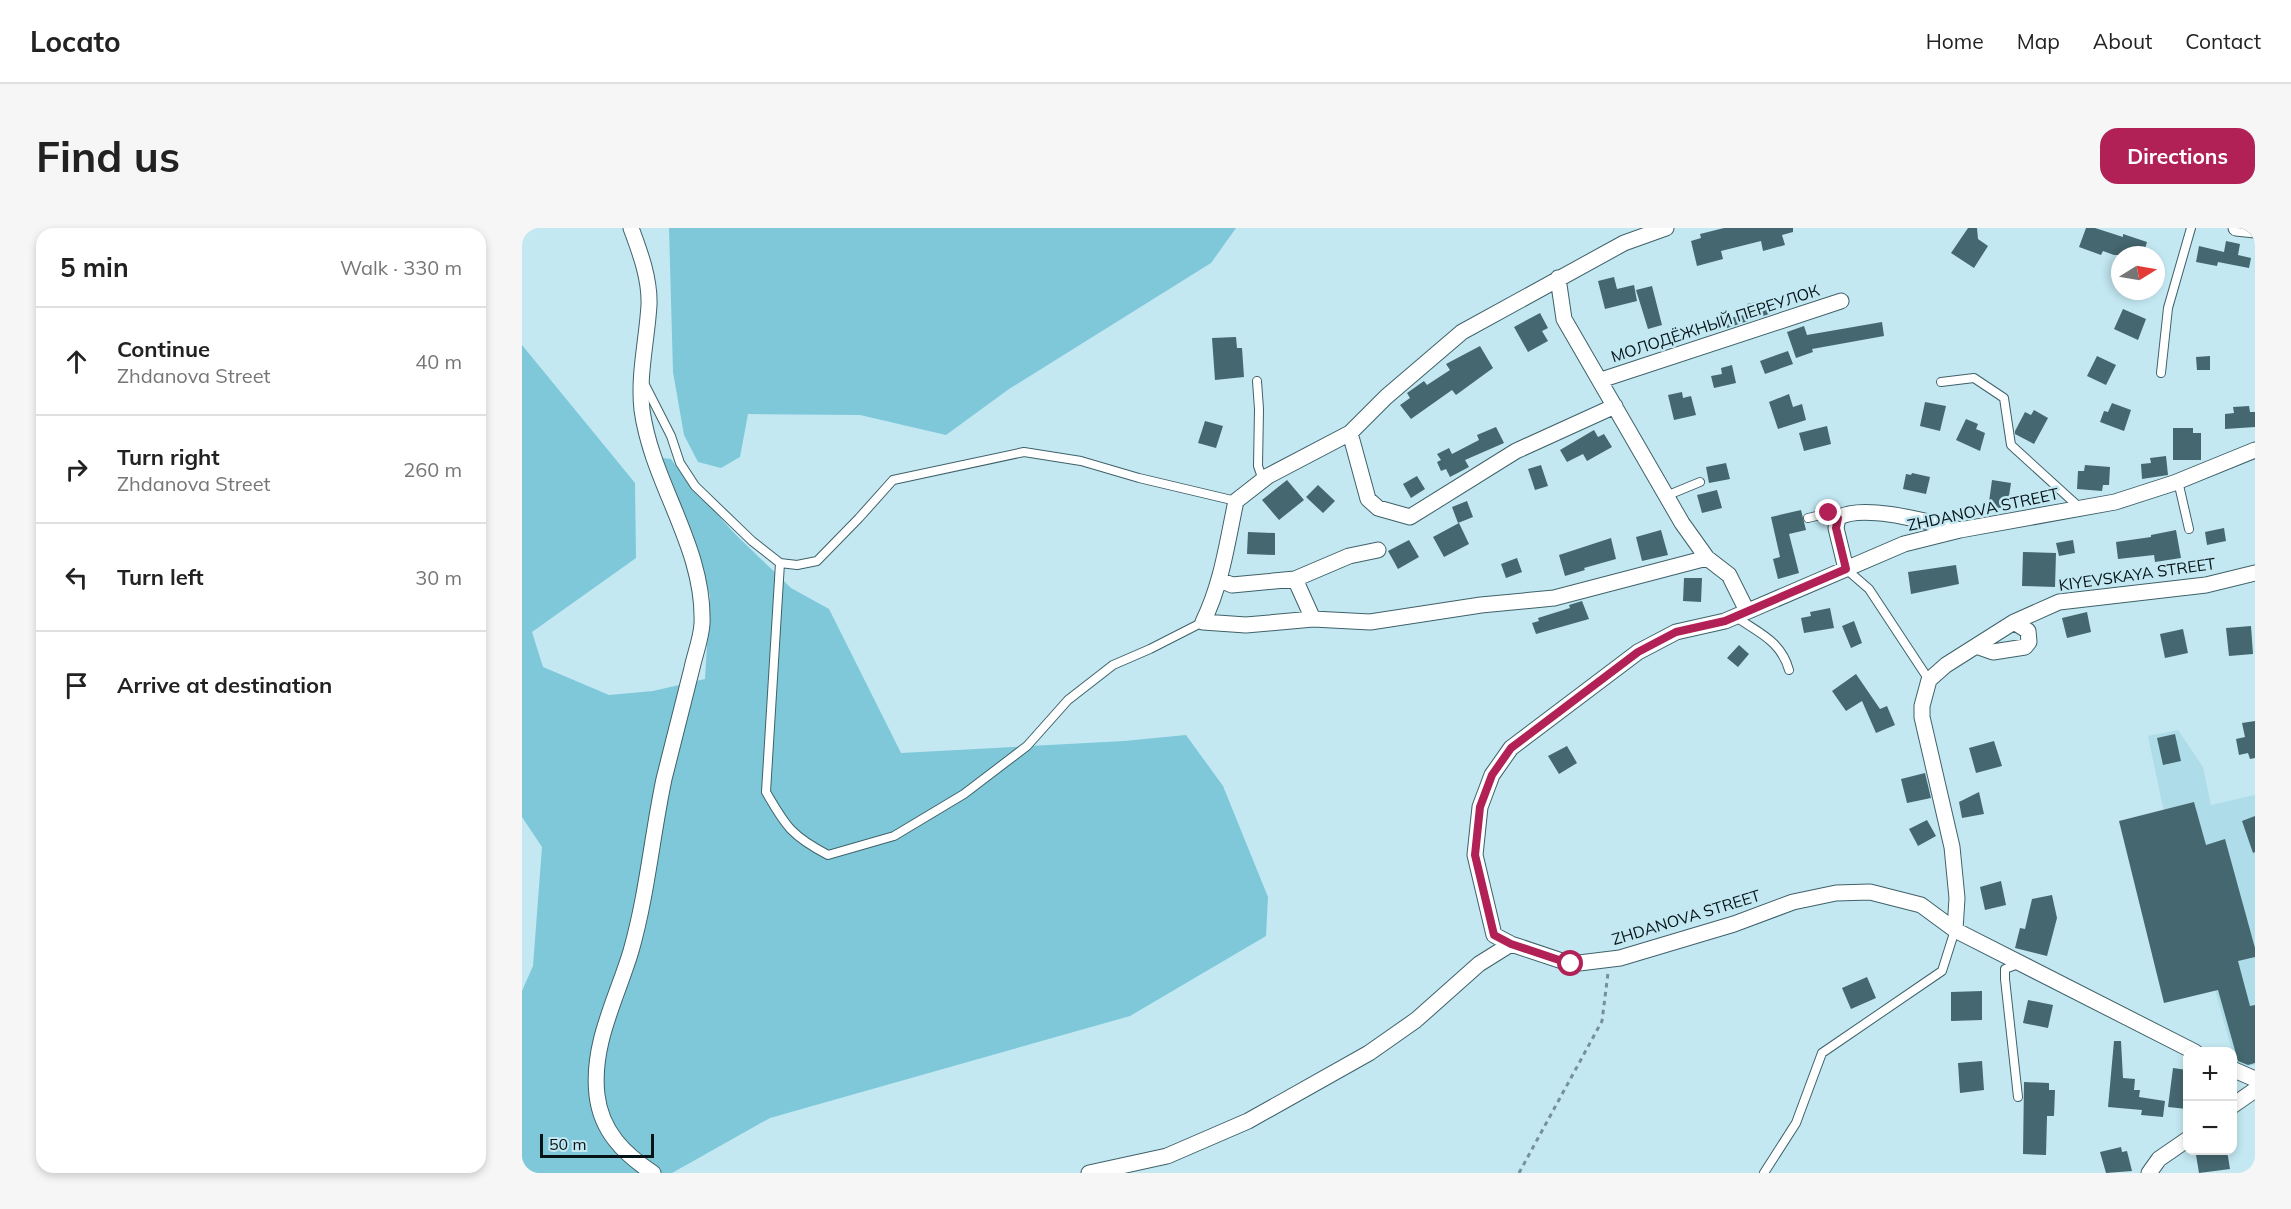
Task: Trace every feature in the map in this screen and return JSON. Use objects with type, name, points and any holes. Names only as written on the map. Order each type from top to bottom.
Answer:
[{"type":"street","points":[[631,228],[646,273],[649,303],[642,378],[642,408],[650,448],[694,560],[701,592],[702,627],[665,778],[639,918],[603,1031],[596,1065],[597,1095],[602,1120],[615,1142],[635,1161],[653,1173]]},
{"type":"street","points":[[1666,228],[1624,243],[1462,332],[1386,397],[1350,432],[1263,480],[1236,501],[1220,580],[1215,598],[1203,622],[1245,625],[1314,619],[1370,622],[1481,604],[1554,598],[1707,558]]},
{"type":"street","points":[[2236,228],[2255,230]]},
{"type":"street","points":[[1558,278],[1564,319],[1682,523],[1707,558],[1729,575],[1741,614]]},
{"type":"street","name":"МОЛОДЁЖНЫЙ ПЕРЕУЛОК","points":[[1601,380],[1841,301]]},
{"type":"street","points":[[1350,432],[1368,499],[1378,508],[1410,517],[1516,451],[1615,406]]},
{"type":"street","name":"ZHDANOVA STREET","points":[[2186,1047],[2018,964],[1955,930],[1921,905],[1870,892],[1836,892],[1793,902],[1734,924],[1610,959],[1571,964],[1511,944],[1494,935],[1475,855],[1480,807],[1492,775],[1511,748],[1638,652],[1676,632],[1725,621],[1904,544],[1960,530],[2115,502],[2178,481],[2255,450]]},
{"type":"street","points":[[1846,569],[1836,528],[1838,518],[1847,512],[1912,518],[1960,530]]},
{"type":"street","points":[[1904,544],[1911,534],[1912,518]]},
{"type":"street","points":[[1220,580],[1232,585],[1295,579],[1349,555],[1378,550]]},
{"type":"street","name":"KIYEVSKAYA STREET","points":[[1929,680],[1946,665],[2014,622],[2059,602],[2206,585],[2255,573]]},
{"type":"street","points":[[1295,579],[1314,619]]},
{"type":"street","points":[[1976,646],[1993,652],[2025,648],[2029,642],[2028,631],[2014,622]]},
{"type":"street","points":[[1929,680],[1922,706],[1922,717],[1952,848],[1958,898],[1955,930]]},
{"type":"street","points":[[1089,1173],[1167,1156],[1248,1121],[1370,1053],[1416,1020],[1479,964],[1511,944]]},
{"type":"street","points":[[2237,1071],[2255,1079]]},
{"type":"street","points":[[2237,1103],[2255,1090]]},
{"type":"street","points":[[2149,1173],[2159,1159],[2183,1142]]},
{"type":"lane","points":[[2161,373],[2168,308],[2191,228]]},
{"type":"lane","points":[[642,378],[671,436],[680,463],[695,486],[752,541],[780,563],[797,565],[817,561],[893,480],[1024,452],[1081,461],[1139,478],[1236,501]]},
{"type":"lane","points":[[1941,382],[1974,378],[2004,398],[2011,445],[2080,508]]},
{"type":"lane","points":[[1257,381],[1260,409],[1258,466],[1263,480]]},
{"type":"lane","points":[[2178,481],[2189,529]]},
{"type":"lane","points":[[1666,496],[1700,483]]},
{"type":"lane","points":[[1808,518],[1829,513],[1838,518]]},
{"type":"lane","points":[[780,563],[766,792],[782,820],[801,840],[828,855],[894,836],[964,794],[1027,746],[1068,700],[1113,665],[1203,622]]},
{"type":"lane","points":[[1846,569],[1869,590],[1929,680]]},
{"type":"lane","points":[[1741,614],[1779,647],[1789,670]]},
{"type":"lane","points":[[1764,1173],[1796,1123],[1822,1053],[1942,971],[1955,930]]},
{"type":"lane","points":[[2018,964],[2005,969],[2018,1097]]},
{"type":"path","points":[[1519,1173],[1602,1022],[1610,959]]},
{"type":"shaded area","points":[[669,228],[1236,228],[1211,263],[1009,389],[946,435],[860,415],[748,414],[740,457],[721,468],[698,462],[684,435],[673,372]]},
{"type":"shaded area","points":[[522,345],[635,483],[636,558],[532,632],[543,667],[609,695],[653,691],[705,679],[710,596],[699,555],[663,471],[663,458],[671,459],[685,479],[736,535],[791,588],[829,609],[901,753],[1124,741],[1186,735],[1223,786],[1268,897],[1266,936],[1130,1016],[770,1118],[672,1173],[522,1173],[522,991],[533,966],[542,847],[522,817]]},
{"type":"shaded area","points":[[2178,730],[2203,767],[2211,805],[2255,795],[2255,1065],[2237,1068],[2237,1047],[2231,1047],[2162,803],[2148,736]]},
{"type":"building","points":[[1724,228],[1793,228],[1793,232],[1782,235],[1785,245],[1763,251],[1761,241],[1721,251],[1723,259],[1697,266],[1691,241],[1701,238],[1700,234]]},
{"type":"building","points":[[1968,228],[1977,228],[1978,239],[1988,246],[1974,268],[1951,253]]},
{"type":"building","points":[[2086,228],[2095,228],[2123,237],[2123,234],[2147,242],[2146,246],[2111,246],[2111,254],[2103,251],[2101,255],[2079,247]]},
{"type":"building","points":[[2226,241],[2240,244],[2238,255],[2251,258],[2249,268],[2218,262],[2217,266],[2196,262],[2199,246],[2224,252]]},
{"type":"building","points":[[1614,277],[1617,289],[1634,285],[1637,301],[1605,309],[1598,281]]},
{"type":"building","points":[[1652,286],[1662,325],[1648,329],[1636,290]]},
{"type":"building","points":[[1765,300],[1767,309],[1774,308],[1775,312],[1727,328],[1725,319],[1749,314],[1747,304]]},
{"type":"building","points":[[2123,309],[2146,319],[2138,340],[2114,329]]},
{"type":"building","points":[[1540,313],[1548,328],[1542,331],[1548,341],[1528,352],[1514,327]]},
{"type":"building","points":[[1882,322],[1884,336],[1812,349],[1813,352],[1796,358],[1787,332],[1804,326],[1807,335]]},
{"type":"building","points":[[1236,337],[1237,348],[1242,348],[1244,377],[1215,380],[1212,338]]},
{"type":"building","points":[[1480,346],[1493,368],[1456,395],[1452,390],[1411,419],[1400,405],[1410,398],[1407,393],[1424,381],[1427,385],[1450,370],[1446,364]]},
{"type":"building","points":[[1788,351],[1793,364],[1765,374],[1760,361]]},
{"type":"building","points":[[2097,356],[2116,365],[2106,385],[2087,376]]},
{"type":"building","points":[[2210,356],[2210,370],[2197,370],[2196,357]]},
{"type":"building","points":[[1732,365],[1736,383],[1714,388],[1711,376],[1722,374],[1721,368]]},
{"type":"building","points":[[1682,392],[1683,398],[1691,396],[1696,415],[1674,420],[1668,395]]},
{"type":"building","points":[[1789,394],[1793,407],[1802,404],[1806,420],[1778,429],[1769,402]]},
{"type":"building","points":[[1925,402],[1946,406],[1940,431],[1920,426]]},
{"type":"building","points":[[2112,403],[2131,410],[2124,431],[2100,422],[2104,411],[2108,412]]},
{"type":"building","points":[[2249,406],[2250,412],[2255,412],[2255,427],[2225,429],[2225,414],[2234,413],[2233,407]]},
{"type":"building","points":[[2034,410],[2048,418],[2034,444],[2015,434],[2015,431],[2025,412],[2031,415]]},
{"type":"building","points":[[1966,419],[1978,424],[1976,429],[1985,433],[1980,451],[1956,440]]},
{"type":"building","points":[[1205,421],[1223,426],[1216,448],[1198,443]]},
{"type":"building","points":[[1827,426],[1831,444],[1804,451],[1799,433]]},
{"type":"building","points":[[1496,427],[1504,443],[1465,460],[1469,467],[1450,477],[1446,469],[1441,471],[1437,462],[1441,460],[1437,454],[1449,448],[1452,454],[1479,440],[1477,435]]},
{"type":"building","points":[[2173,428],[2193,428],[2193,433],[2201,433],[2201,460],[2173,460]]},
{"type":"building","points":[[1594,430],[1598,437],[1604,434],[1612,447],[1587,461],[1583,454],[1567,462],[1560,450]]},
{"type":"building","points":[[2166,456],[2168,475],[2142,479],[2141,464],[2151,463],[2150,458]]},
{"type":"building","points":[[1726,463],[1730,479],[1709,483],[1706,467]]},
{"type":"building","points":[[1541,465],[1548,486],[1535,490],[1528,469]]},
{"type":"building","points":[[2085,465],[2110,467],[2109,485],[2103,485],[2102,491],[2077,489],[2078,471],[2084,471]]},
{"type":"building","points":[[1912,473],[1930,477],[1926,494],[1903,489],[1906,474],[1911,475]]},
{"type":"building","points":[[1417,476],[1425,489],[1411,498],[1403,484]]},
{"type":"building","points":[[1287,480],[1304,500],[1279,520],[1262,500]]},
{"type":"building","points":[[1992,480],[2011,483],[2007,509],[1994,507],[1994,503],[1989,502]]},
{"type":"building","points":[[1318,485],[1335,501],[1323,513],[1306,497]]},
{"type":"building","points":[[1717,490],[1722,508],[1702,513],[1697,495]]},
{"type":"building","points":[[1467,501],[1473,517],[1458,523],[1452,507]]},
{"type":"building","points":[[1801,510],[1806,530],[1789,534],[1799,573],[1778,579],[1773,559],[1780,557],[1771,517]]},
{"type":"building","points":[[1459,523],[1469,544],[1444,557],[1433,537]]},
{"type":"building","points":[[2224,528],[2226,541],[2207,545],[2205,532]]},
{"type":"building","points":[[1661,530],[1668,555],[1642,561],[1636,537]]},
{"type":"building","points":[[2176,530],[2181,558],[2155,562],[2154,555],[2118,559],[2116,542],[2151,537],[2151,535]]},
{"type":"building","points":[[1248,532],[1275,533],[1275,555],[1247,554]]},
{"type":"building","points":[[1611,538],[1616,559],[1565,576],[1559,555]]},
{"type":"building","points":[[1409,540],[1419,557],[1398,569],[1388,551]]},
{"type":"building","points":[[2073,540],[2075,553],[2059,556],[2056,543]]},
{"type":"building","points":[[2023,552],[2056,553],[2055,587],[2022,586]]},
{"type":"building","points":[[1517,558],[1522,572],[1506,578],[1501,564]]},
{"type":"building","points":[[1956,565],[1959,584],[1911,594],[1908,572]]},
{"type":"building","points":[[1684,578],[1702,578],[1701,602],[1683,601]]},
{"type":"building","points":[[1582,601],[1589,619],[1536,634],[1532,623],[1539,621],[1538,618],[1570,608],[1569,605]]},
{"type":"building","points":[[1830,608],[1834,628],[1804,633],[1801,618],[1811,616],[1810,612]]},
{"type":"building","points":[[2087,612],[2091,632],[2067,638],[2062,618]]},
{"type":"building","points":[[1854,621],[1862,643],[1851,648],[1842,626]]},
{"type":"building","points":[[2251,626],[2253,654],[2229,656],[2226,628]]},
{"type":"building","points":[[2183,629],[2188,653],[2165,658],[2160,634]]},
{"type":"building","points":[[1739,645],[1749,654],[1738,667],[1727,658]]},
{"type":"building","points":[[1856,674],[1880,709],[1887,706],[1895,725],[1876,733],[1862,701],[1846,711],[1832,691]]},
{"type":"building","points":[[2255,721],[2255,758],[2250,759],[2248,753],[2239,755],[2236,739],[2245,737],[2242,723]]},
{"type":"building","points":[[2175,734],[2181,761],[2163,765],[2157,738]]},
{"type":"building","points":[[1994,741],[2002,766],[1976,773],[1969,748]]},
{"type":"building","points":[[1567,746],[1577,763],[1559,774],[1548,756]]},
{"type":"building","points":[[1925,773],[1931,798],[1907,803],[1901,779]]},
{"type":"building","points":[[1979,792],[1984,814],[1962,818],[1959,802]]},
{"type":"building","points":[[2194,802],[2206,845],[2225,839],[2255,948],[2255,957],[2238,961],[2250,1006],[2255,1005],[2255,1063],[2248,1065],[2238,1061],[2237,1047],[2234,1047],[2218,990],[2164,1003],[2119,821]]},
{"type":"building","points":[[2255,816],[2255,852],[2253,853],[2242,821]]},
{"type":"building","points":[[1927,820],[1936,836],[1918,846],[1909,829]]},
{"type":"building","points":[[2001,881],[2006,905],[1985,910],[1980,887]]},
{"type":"building","points":[[2052,895],[2057,918],[2047,956],[2015,948],[2020,928],[2025,929],[2032,899]]},
{"type":"building","points":[[1867,977],[1876,998],[1851,1009],[1842,988]]},
{"type":"building","points":[[1982,991],[1982,1020],[1951,1021],[1951,992]]},
{"type":"building","points":[[2028,1000],[2053,1005],[2048,1028],[2023,1023]]},
{"type":"building","points":[[2114,1041],[2121,1041],[2123,1078],[2135,1079],[2134,1090],[2140,1090],[2139,1097],[2165,1101],[2163,1117],[2141,1115],[2142,1110],[2108,1107]]},
{"type":"building","points":[[1982,1061],[1984,1090],[1960,1093],[1958,1063]]},
{"type":"building","points":[[2173,1068],[2183,1069],[2183,1109],[2168,1107]]},
{"type":"building","points":[[2024,1082],[2049,1083],[2049,1090],[2055,1090],[2054,1116],[2047,1116],[2046,1155],[2023,1154]]},
{"type":"building","points":[[2121,1147],[2122,1152],[2127,1151],[2132,1171],[2106,1173],[2100,1152]]},
{"type":"building","points":[[2196,1155],[2228,1155],[2230,1169],[2199,1173]]},
{"type":"route","points":[[1571,964],[1511,944],[1494,935],[1475,855],[1480,807],[1492,775],[1511,748],[1638,652],[1676,632],[1725,621],[1846,569],[1836,528],[1838,518],[1829,513]]}]
